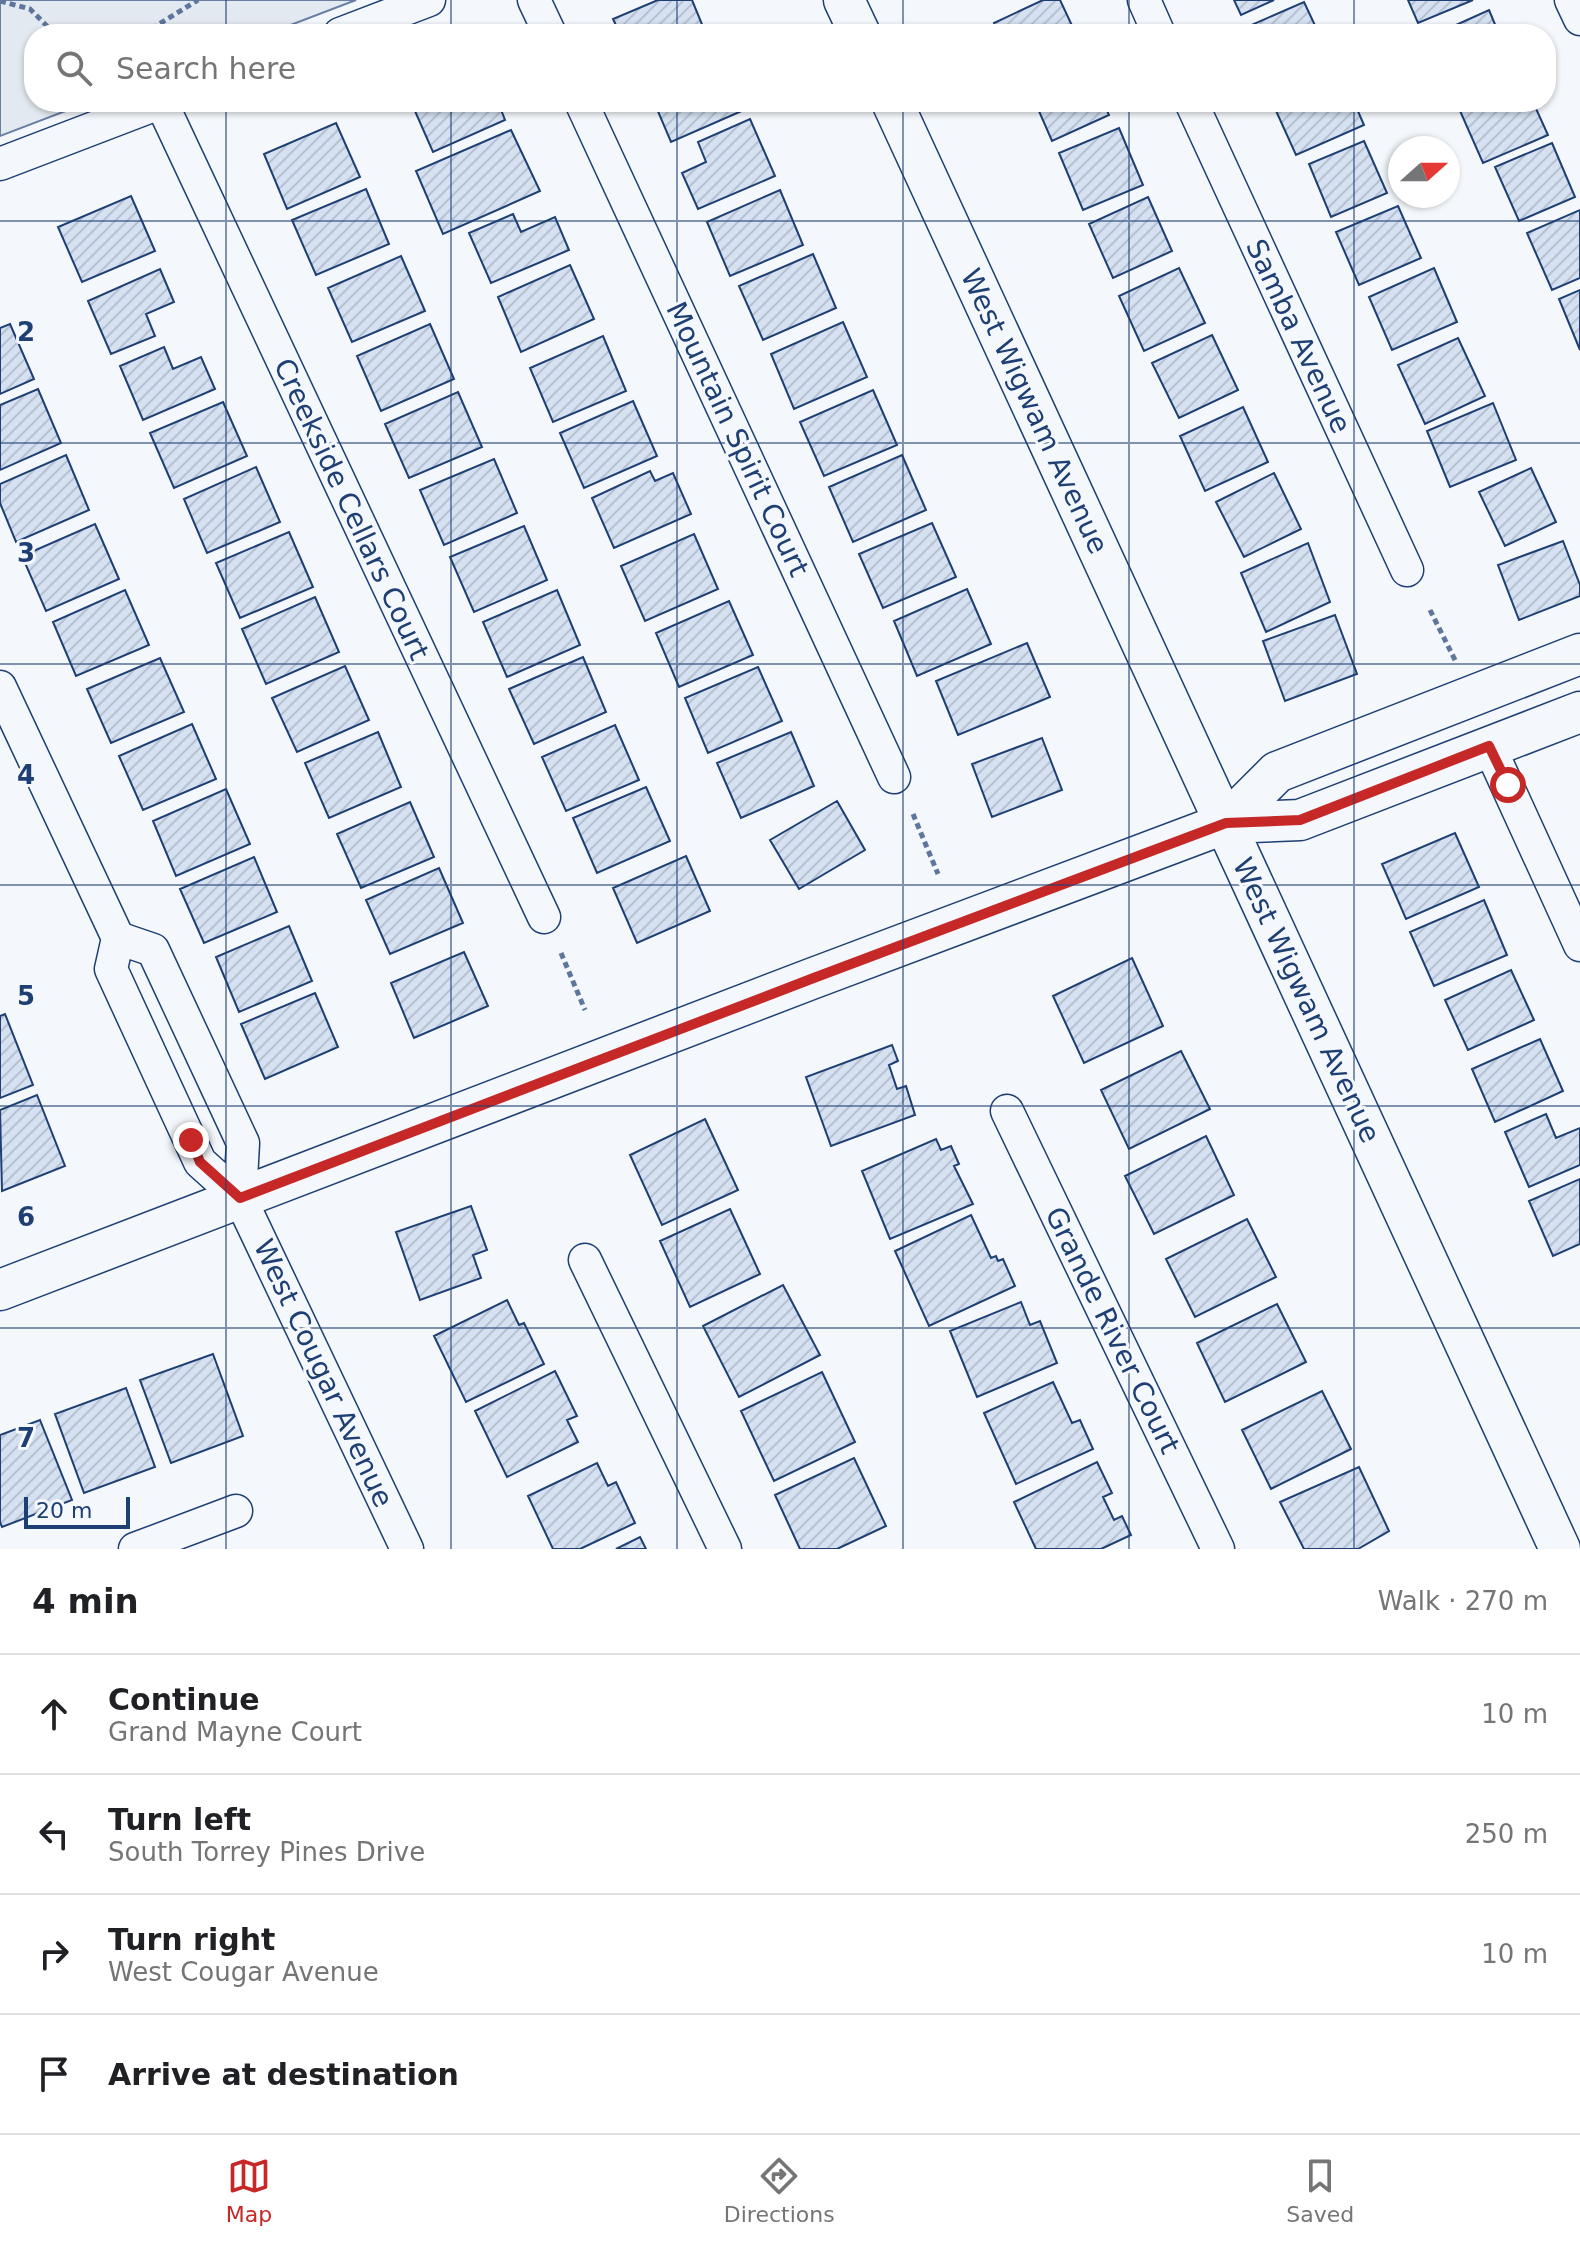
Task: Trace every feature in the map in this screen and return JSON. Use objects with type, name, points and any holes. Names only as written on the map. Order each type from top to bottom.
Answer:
[{"type":"street","points":[[366,24],[429,0]]},
{"type":"street","points":[[534,0],[545,24]]},
{"type":"street","points":[[844,0],[855,24]]},
{"type":"street","points":[[1144,0],[1155,24]]},
{"type":"street","points":[[1571,0],[1580,19]]},
{"type":"street","points":[[0,164],[135,112]]},
{"type":"street","name":"Creekside Cellars Court","points":[[166,112],[544,917]]},
{"type":"street","name":"Mountain Spirit Court","points":[[586,112],[894,777]]},
{"type":"street","name":"West Wigwam Avenue","points":[[897,112],[1560,1549]]},
{"type":"street","name":"Samba Avenue","points":[[1196,112],[1407,570]]},
{"type":"street","points":[[1226,823],[1277,772],[1580,654]]},
{"type":"street","points":[[0,687],[118,938]]},
{"type":"street","points":[[0,1290],[1226,823],[1300,820],[1580,712]]},
{"type":"street","points":[[1489,746],[1580,945]]},
{"type":"street","name":"West Cougar Avenue","points":[[240,1198],[243,1143],[153,950],[118,938],[111,969],[200,1162],[240,1198],[407,1549]]},
{"type":"street","name":"Grande River Court","points":[[1007,1111],[1218,1549]]},
{"type":"street","points":[[585,1260],[725,1549]]},
{"type":"street","points":[[135,1549],[236,1511]]},
{"type":"path","points":[[159,24],[198,0]]},
{"type":"path","points":[[0,1],[30,9],[45,24]]},
{"type":"path","points":[[1430,610],[1461,672]]},
{"type":"path","points":[[913,814],[938,874]]},
{"type":"path","points":[[561,953],[585,1010]]},
{"type":"shaded area","points":[[0,0],[356,0],[293,24],[24,24],[24,112],[63,112],[0,136]]},
{"type":"building","points":[[658,0],[692,0],[702,24],[615,24],[613,19]]},
{"type":"building","points":[[1043,0],[1060,0],[1071,24],[994,24]]},
{"type":"building","points":[[1234,0],[1274,0],[1241,15]]},
{"type":"building","points":[[1408,0],[1473,0],[1418,23]]},
{"type":"building","points":[[1304,2],[1314,24],[1254,24]]},
{"type":"building","points":[[1489,10],[1495,24],[1458,24]]},
{"type":"building","points":[[415,112],[502,112],[505,120],[433,152]]},
{"type":"building","points":[[658,112],[739,112],[671,142]]},
{"type":"building","points":[[1039,112],[1108,112],[1109,115],[1052,141]]},
{"type":"building","points":[[1277,112],[1358,112],[1364,125],[1296,155]]},
{"type":"building","points":[[1461,112],[1538,112],[1548,135],[1483,163]]},
{"type":"building","points":[[750,119],[775,176],[698,209],[682,173],[706,162],[698,142]]},
{"type":"building","points":[[336,123],[360,177],[287,209],[264,154]]},
{"type":"building","points":[[1119,128],[1143,185],[1083,210],[1059,153]]},
{"type":"building","points":[[511,130],[540,191],[443,234],[416,171]]},
{"type":"building","points":[[1364,141],[1387,193],[1331,217],[1309,164]]},
{"type":"building","points":[[1552,143],[1575,197],[1519,221],[1495,167]]},
{"type":"building","points":[[366,189],[389,244],[316,275],[292,220]]},
{"type":"building","points":[[780,190],[803,245],[730,276],[707,222]]},
{"type":"building","points":[[131,196],[155,251],[82,282],[58,227]]},
{"type":"building","points":[[1148,197],[1172,251],[1113,278],[1089,224]]},
{"type":"building","points":[[1399,208],[1421,258],[1359,285],[1336,232]]},
{"type":"building","points":[[1580,210],[1580,278],[1552,290],[1527,233]]},
{"type":"building","points":[[513,214],[521,232],[555,217],[569,250],[491,283],[469,233]]},
{"type":"building","points":[[813,254],[836,308],[763,340],[739,286]]},
{"type":"building","points":[[401,256],[425,311],[352,342],[328,288]]},
{"type":"building","points":[[570,265],[594,319],[521,352],[498,297]]},
{"type":"building","points":[[1179,268],[1205,323],[1144,351],[1119,296]]},
{"type":"building","points":[[1434,268],[1457,322],[1392,350],[1369,297]]},
{"type":"building","points":[[160,269],[174,302],[146,314],[155,336],[111,354],[88,301]]},
{"type":"building","points":[[1580,290],[1580,350],[1559,299]]},
{"type":"building","points":[[843,322],[867,377],[794,409],[771,354]]},
{"type":"building","points":[[10,324],[34,379],[0,394],[0,328]]},
{"type":"building","points":[[430,324],[454,379],[381,411],[357,356]]},
{"type":"building","points":[[1212,335],[1238,390],[1179,418],[1152,363]]},
{"type":"building","points":[[603,336],[626,391],[553,422],[530,368]]},
{"type":"building","points":[[1458,338],[1485,396],[1425,424],[1398,365]]},
{"type":"building","points":[[164,347],[173,369],[201,357],[215,389],[143,420],[120,366]]},
{"type":"building","points":[[38,389],[61,443],[0,470],[0,405]]},
{"type":"building","points":[[873,390],[897,445],[824,476],[800,422]]},
{"type":"building","points":[[458,392],[482,447],[409,478],[385,424]]},
{"type":"building","points":[[633,401],[657,456],[584,488],[560,433]]},
{"type":"building","points":[[223,402],[247,456],[174,488],[150,433]]},
{"type":"building","points":[[1493,403],[1516,460],[1450,487],[1427,431]]},
{"type":"building","points":[[1243,407],[1268,462],[1205,491],[1180,436]]},
{"type":"building","points":[[66,455],[89,510],[16,542],[0,503],[0,484]]},
{"type":"building","points":[[902,455],[926,510],[853,542],[829,487]]},
{"type":"building","points":[[494,459],[517,513],[444,545],[420,490]]},
{"type":"building","points":[[256,467],[280,522],[207,553],[184,499]]},
{"type":"building","points":[[1531,468],[1556,522],[1505,546],[1479,492]]},
{"type":"building","points":[[650,471],[655,481],[673,473],[691,514],[614,548],[592,498]]},
{"type":"building","points":[[1274,473],[1301,529],[1244,557],[1216,502]]},
{"type":"building","points":[[932,523],[956,577],[883,608],[859,554]]},
{"type":"building","points":[[95,524],[119,579],[46,611],[22,556]]},
{"type":"building","points":[[524,526],[547,580],[474,612],[450,557]]},
{"type":"building","points":[[289,532],[313,587],[240,618],[216,563]]},
{"type":"building","points":[[694,534],[718,589],[645,621],[621,566]]},
{"type":"building","points":[[1563,541],[1580,585],[1580,596],[1519,620],[1498,565]]},
{"type":"building","points":[[1308,543],[1330,602],[1266,632],[1241,573]]},
{"type":"building","points":[[967,589],[991,644],[917,676],[894,621]]},
{"type":"building","points":[[125,590],[149,645],[76,676],[53,622]]},
{"type":"building","points":[[557,590],[580,645],[507,677],[483,622]]},
{"type":"building","points":[[315,597],[339,652],[266,684],[242,629]]},
{"type":"building","points":[[729,601],[753,655],[679,687],[656,633]]},
{"type":"building","points":[[1335,615],[1357,674],[1285,701],[1263,641]]},
{"type":"building","points":[[1027,643],[1050,697],[958,735],[936,681]]},
{"type":"building","points":[[583,657],[606,712],[534,744],[509,689]]},
{"type":"building","points":[[160,658],[184,712],[111,743],[87,689]]},
{"type":"building","points":[[345,666],[369,720],[297,752],[272,698]]},
{"type":"building","points":[[758,667],[782,721],[708,753],[685,698]]},
{"type":"building","points":[[192,724],[216,779],[143,810],[119,756]]},
{"type":"building","points":[[615,725],[639,780],[566,811],[542,757]]},
{"type":"building","points":[[378,732],[401,787],[329,818],[305,763]]},
{"type":"building","points":[[791,732],[814,786],[741,818],[717,763]]},
{"type":"building","points":[[1042,738],[1062,790],[992,817],[972,764]]},
{"type":"building","points":[[646,787],[670,841],[597,873],[573,818]]},
{"type":"building","points":[[226,789],[250,844],[176,876],[153,821]]},
{"type":"building","points":[[837,801],[865,850],[799,889],[770,840]]},
{"type":"building","points":[[410,802],[434,857],[361,888],[337,834]]},
{"type":"building","points":[[1455,833],[1479,887],[1406,919],[1382,864]]},
{"type":"building","points":[[686,856],[710,911],[637,943],[613,888]]},
{"type":"building","points":[[254,857],[277,912],[204,943],[180,889]]},
{"type":"building","points":[[439,868],[463,923],[390,954],[366,900]]},
{"type":"building","points":[[1484,900],[1507,955],[1434,986],[1410,932]]},
{"type":"building","points":[[289,926],[312,981],[239,1012],[216,957]]},
{"type":"building","points":[[464,952],[488,1006],[414,1038],[391,983]]},
{"type":"building","points":[[1132,958],[1163,1026],[1084,1063],[1053,996]]},
{"type":"building","points":[[1511,970],[1534,1020],[1468,1050],[1445,1000]]},
{"type":"building","points":[[315,993],[338,1047],[265,1079],[241,1024]]},
{"type":"building","points":[[5,1014],[33,1085],[0,1098],[0,1016]]},
{"type":"building","points":[[1540,1039],[1563,1091],[1495,1122],[1472,1069]]},
{"type":"building","points":[[892,1045],[898,1061],[889,1065],[897,1089],[906,1086],[915,1115],[831,1146],[806,1077]]},
{"type":"building","points":[[1181,1051],[1210,1109],[1129,1149],[1101,1090]]},
{"type":"building","points":[[37,1095],[65,1166],[2,1191],[0,1110]]},
{"type":"building","points":[[1546,1114],[1556,1138],[1580,1128],[1580,1165],[1529,1187],[1505,1132]]},
{"type":"building","points":[[705,1119],[738,1190],[662,1225],[630,1155]]},
{"type":"building","points":[[1206,1136],[1234,1195],[1154,1234],[1125,1176]]},
{"type":"building","points":[[936,1139],[941,1150],[951,1146],[959,1164],[954,1166],[973,1204],[890,1239],[862,1171]]},
{"type":"building","points":[[1580,1179],[1580,1244],[1553,1256],[1529,1201]]},
{"type":"building","points":[[471,1206],[487,1250],[473,1255],[481,1278],[420,1300],[396,1232]]},
{"type":"building","points":[[730,1209],[760,1274],[690,1307],[660,1241]]},
{"type":"building","points":[[971,1215],[991,1258],[996,1256],[998,1261],[1003,1259],[1015,1286],[929,1326],[895,1251]]},
{"type":"building","points":[[1247,1219],[1276,1277],[1195,1317],[1166,1259]]},
{"type":"building","points":[[783,1285],[820,1355],[739,1397],[703,1326]]},
{"type":"building","points":[[507,1300],[519,1325],[524,1323],[544,1364],[466,1402],[434,1336]]},
{"type":"building","points":[[1021,1302],[1030,1325],[1040,1321],[1057,1363],[977,1397],[950,1331]]},
{"type":"building","points":[[1277,1304],[1306,1362],[1225,1402],[1197,1343]]},
{"type":"building","points":[[213,1354],[243,1436],[171,1463],[140,1380]]},
{"type":"building","points":[[555,1371],[577,1416],[567,1420],[578,1442],[507,1477],[475,1411]]},
{"type":"building","points":[[822,1372],[855,1442],[774,1481],[741,1411]]},
{"type":"building","points":[[1053,1382],[1072,1423],[1080,1420],[1093,1449],[1016,1484],[984,1413]]},
{"type":"building","points":[[126,1388],[155,1467],[84,1493],[55,1414]]},
{"type":"building","points":[[1322,1391],[1351,1449],[1271,1489],[1242,1430]]},
{"type":"building","points":[[40,1420],[72,1500],[2,1527],[0,1435]]},
{"type":"building","points":[[854,1458],[886,1526],[837,1549],[800,1549],[775,1495]]},
{"type":"building","points":[[1097,1462],[1112,1493],[1103,1497],[1114,1520],[1122,1516],[1131,1535],[1101,1549],[1036,1549],[1014,1502]]},
{"type":"building","points":[[597,1463],[608,1486],[616,1482],[635,1523],[580,1549],[553,1549],[528,1496]]},
{"type":"building","points":[[1359,1467],[1389,1531],[1358,1549],[1304,1549],[1280,1502]]},
{"type":"building","points":[[640,1537],[646,1549],[616,1549]]},
{"type":"route","points":[[191,1140],[200,1162],[240,1198],[1226,823],[1300,820],[1489,746],[1508,785]]}]
